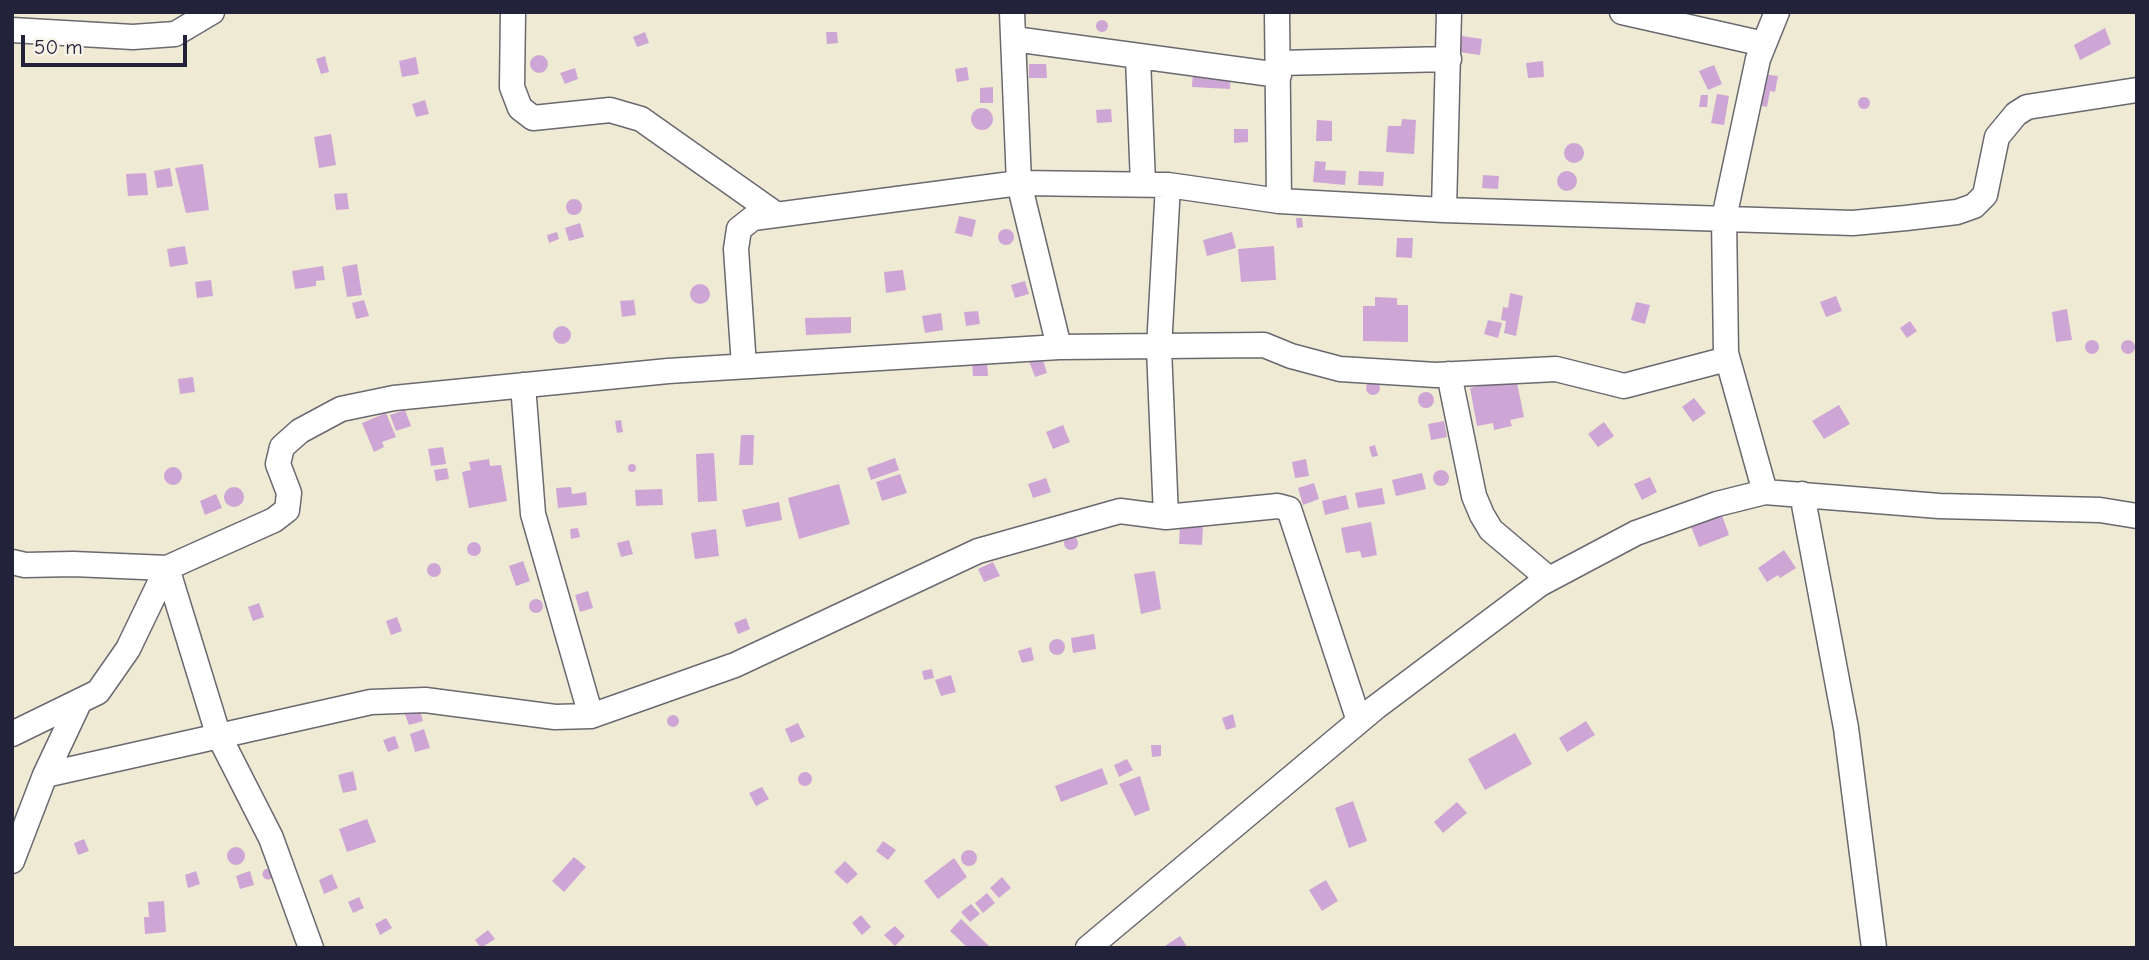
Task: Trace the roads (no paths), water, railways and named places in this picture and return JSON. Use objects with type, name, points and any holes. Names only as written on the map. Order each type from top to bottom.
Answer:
[{"type":"street","points":[[12,30],[133,37],[175,34],[212,12]]},
{"type":"street","points":[[513,12],[512,87],[520,108],[533,118],[610,110],[640,120],[778,215]]},
{"type":"street","points":[[1012,12],[1019,183],[1059,347]]},
{"type":"street","points":[[1277,12],[1279,201]]},
{"type":"street","points":[[1444,210],[1449,12]]},
{"type":"street","points":[[1622,12],[1764,44]]},
{"type":"street","points":[[1765,492],[1727,359],[1724,218],[1758,59],[1777,12]]},
{"type":"street","points":[[1014,39],[1138,58],[1279,69],[1449,59]]},
{"type":"street","points":[[1138,58],[1143,184]]},
{"type":"street","points":[[744,366],[736,249],[739,229],[753,218],[1019,183],[1168,185],[1279,201],[1444,210],[1853,223],[1958,212],[1974,206],[1985,195],[1997,136],[2016,114],[2041,102],[2137,90]]},
{"type":"street","points":[[1166,517],[1159,348],[1168,185]]},
{"type":"street","points":[[12,562],[25,565],[167,568],[274,520],[287,510],[289,493],[278,464],[282,447],[300,432],[341,409],[394,398],[744,366],[1059,347],[1264,345],[1291,356],[1340,369],[1449,374],[1556,369],[1624,386],[1727,359]]},
{"type":"street","points":[[1449,374],[1474,496],[1482,515],[1491,530],[1549,579]]},
{"type":"street","points":[[523,385],[533,514],[591,716]]},
{"type":"street","points":[[1088,948],[1359,721],[1549,579],[1636,533],[1717,504],[1765,492],[1939,506],[2100,510],[2137,516]]},
{"type":"street","points":[[1802,494],[1846,728],[1874,948]]},
{"type":"street","points":[[45,775],[218,734],[371,702],[425,700],[555,718],[591,716],[735,665],[978,551],[1114,512],[1166,517],[1278,506],[1289,509],[1359,721]]},
{"type":"street","points":[[12,734],[78,705],[99,692],[113,675],[167,568]]},
{"type":"street","points":[[167,568],[218,734],[271,838],[311,948]]},
{"type":"street","points":[[12,861],[45,775],[78,705]]}]
